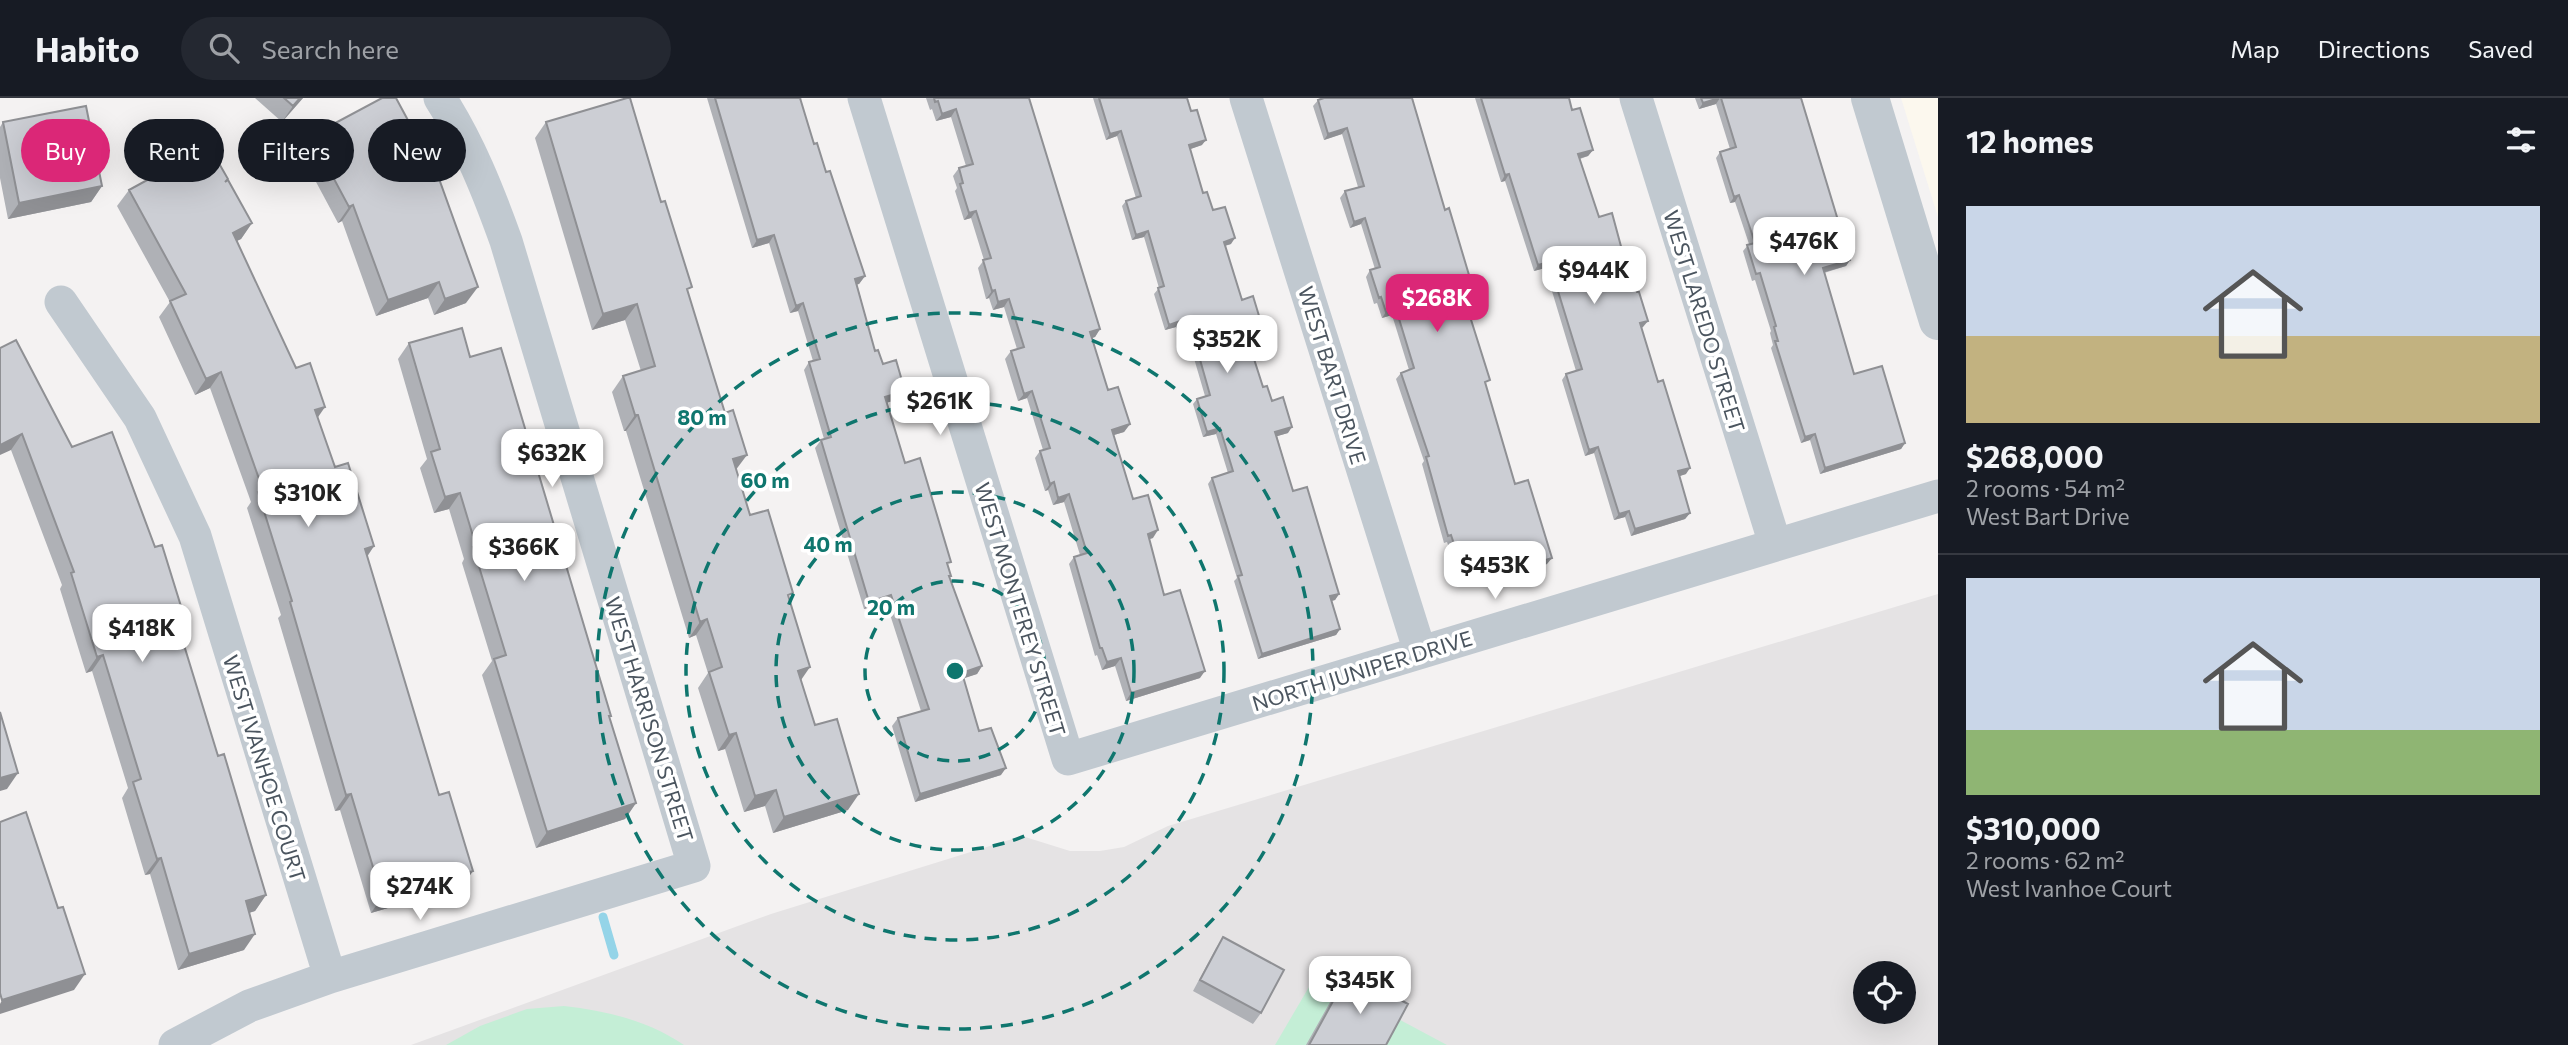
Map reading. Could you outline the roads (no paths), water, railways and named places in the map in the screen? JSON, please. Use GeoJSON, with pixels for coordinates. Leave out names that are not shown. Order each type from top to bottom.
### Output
{"type":"FeatureCollection","features":[{"type":"Feature","properties":{"kind":"street","name":"WEST HARRISON STREET"},"geometry":{"type":"LineString","coordinates":[[330,978],[694,866],[506,241],[484,179],[461,131],[440,98]]}},
{"type":"Feature","properties":{"kind":"street","name":"WEST MONTEREY STREET"},"geometry":{"type":"LineString","coordinates":[[864,98],[1068,759]]}},
{"type":"Feature","properties":{"kind":"street","name":"WEST BART DRIVE"},"geometry":{"type":"LineString","coordinates":[[1246,98],[1420,652]]}},
{"type":"Feature","properties":{"kind":"street","name":"WEST LAREDO STREET"},"geometry":{"type":"LineString","coordinates":[[1636,98],[1775,544]]}},
{"type":"Feature","properties":{"kind":"street"},"geometry":{"type":"LineString","coordinates":[[1870,98],[1938,321]]}},
{"type":"Feature","properties":{"kind":"street","name":"WEST IVANHOE COURT"},"geometry":{"type":"LineString","coordinates":[[61,302],[140,418],[195,536],[330,978]]}},
{"type":"Feature","properties":{"kind":"street","name":"NORTH JUNIPER DRIVE"},"geometry":{"type":"LineString","coordinates":[[1068,759],[1938,496]]}},
{"type":"Feature","properties":{"kind":"street"},"geometry":{"type":"LineString","coordinates":[[175,1045],[249,1006],[330,978]]}},
{"type":"Feature","properties":{"kind":"waterway"},"geometry":{"type":"LineString","coordinates":[[603,917],[614,955]]}}]}
